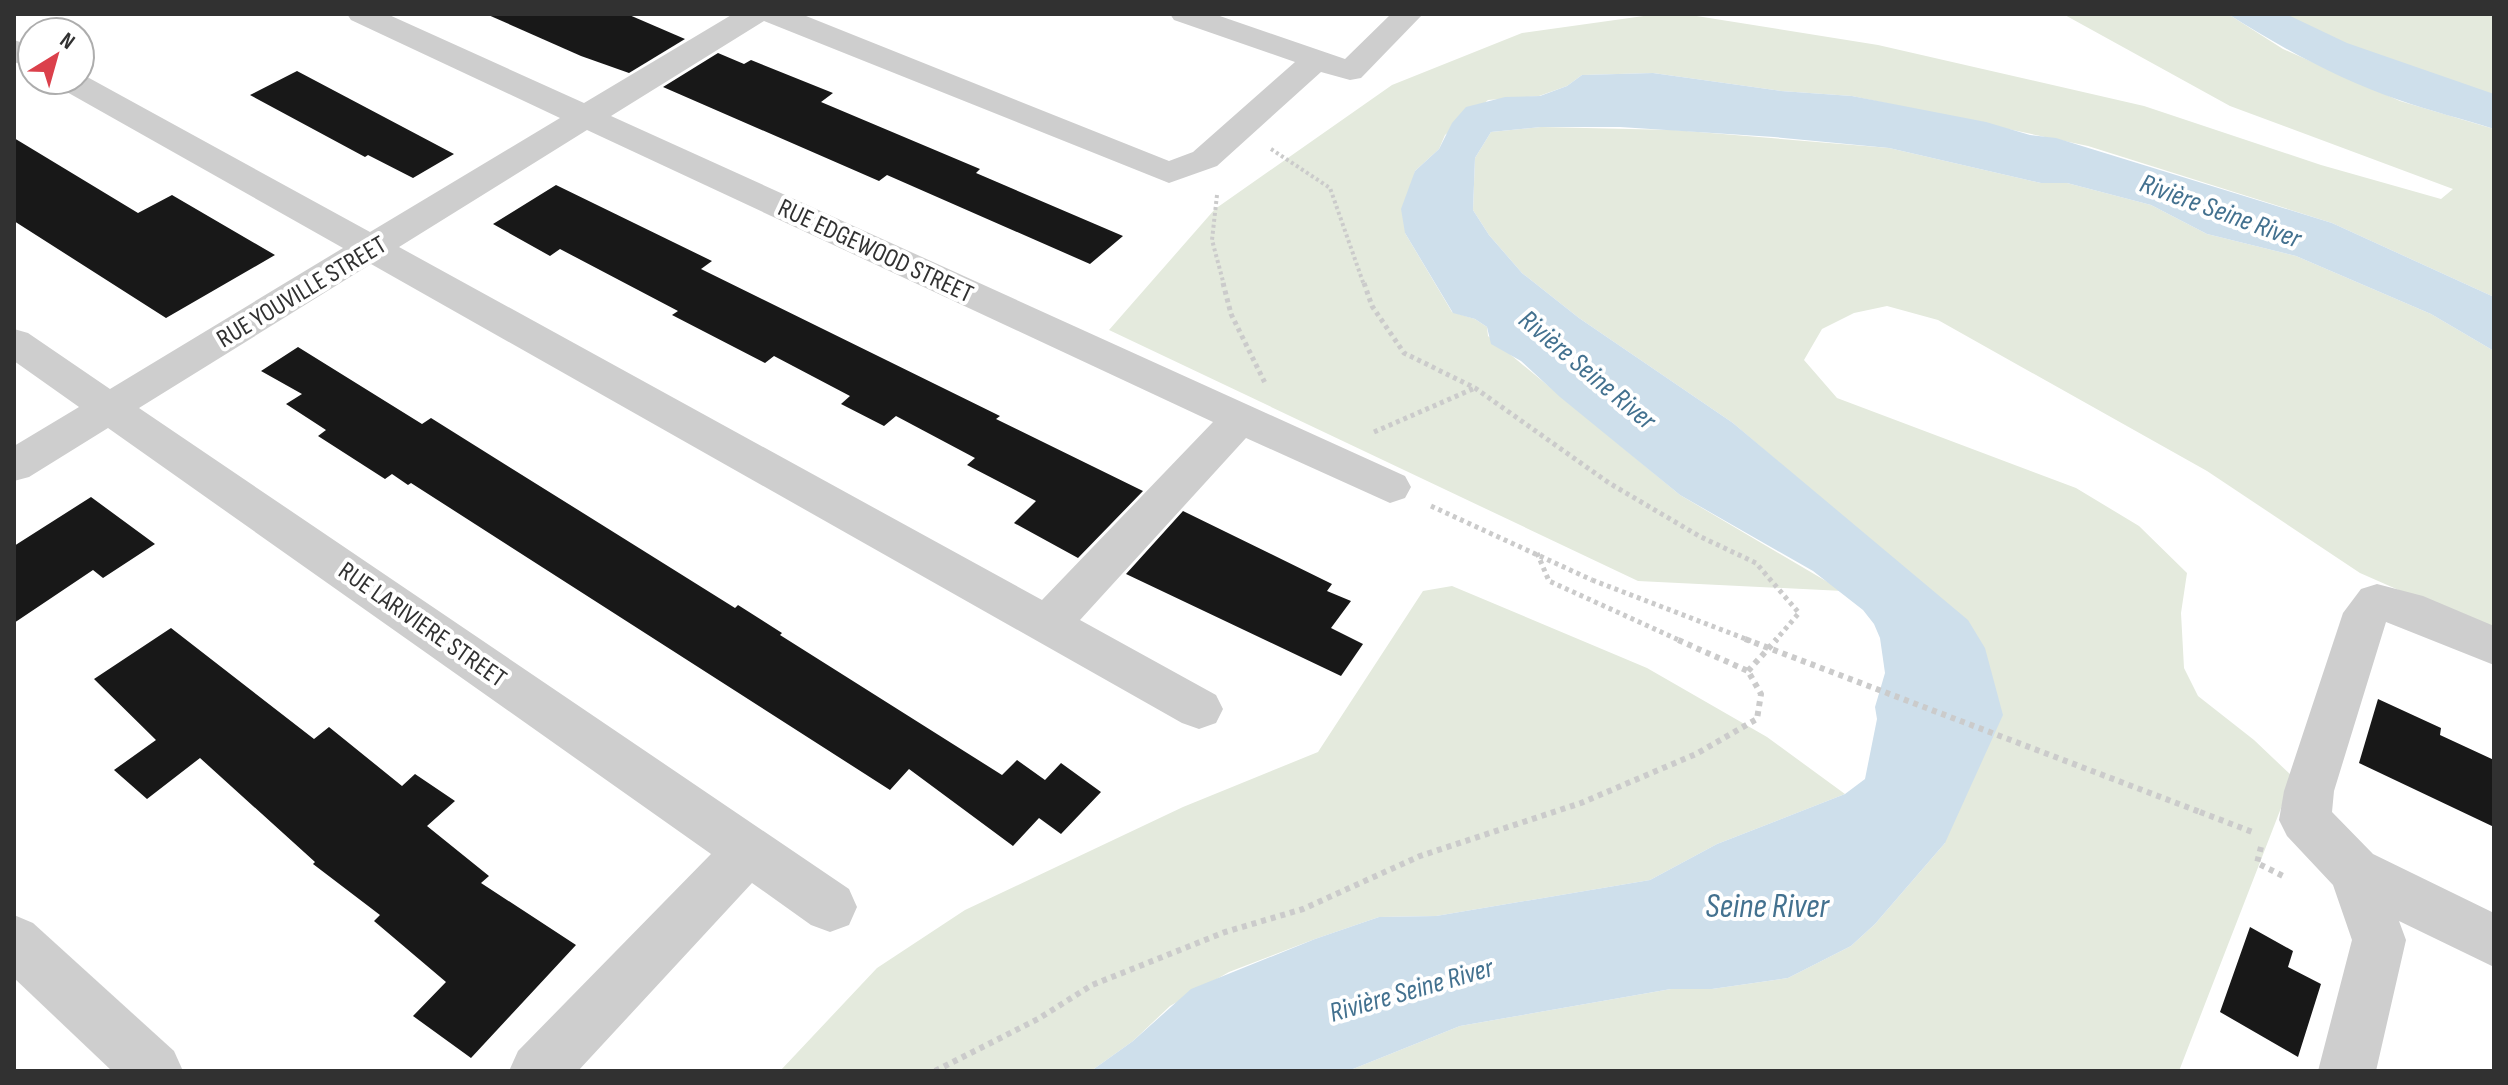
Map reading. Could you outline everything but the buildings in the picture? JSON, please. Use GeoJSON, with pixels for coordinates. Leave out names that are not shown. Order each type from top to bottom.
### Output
{"type":"FeatureCollection","features":[{"type":"Feature","properties":{"kind":"street","name":"RUE EDGEWOOD STREET"},"geometry":{"type":"LineString","coordinates":[[362,14],[1390,487]]}},
{"type":"Feature","properties":{"kind":"street","name":"RUE YOUVILLE STREET"},"geometry":{"type":"LineString","coordinates":[[14,466],[754,14]]}},
{"type":"Feature","properties":{"kind":"street"},"geometry":{"type":"LineString","coordinates":[[774,14],[1169,173],[1208,157],[1317,59]]}},
{"type":"Feature","properties":{"kind":"street"},"geometry":{"type":"LineString","coordinates":[[1185,14],[1350,71],[1408,14]]}},
{"type":"Feature","properties":{"kind":"street"},"geometry":{"type":"LineString","coordinates":[[96,95],[1199,709]]}},
{"type":"Feature","properties":{"kind":"street","name":"RUE LARIVIERE STREET"},"geometry":{"type":"LineString","coordinates":[[14,342],[830,907]]}},
{"type":"Feature","properties":{"kind":"street"},"geometry":{"type":"LineString","coordinates":[[1047,625],[1242,417]]}},
{"type":"Feature","properties":{"kind":"street"},"geometry":{"type":"LineString","coordinates":[[2494,646],[2407,609],[2377,602],[2366,613],[2309,791],[2305,820],[2354,871],[2494,941]]}},
{"type":"Feature","properties":{"kind":"street"},"geometry":{"type":"LineString","coordinates":[[538,1071],[749,850]]}},
{"type":"Feature","properties":{"kind":"street"},"geometry":{"type":"LineString","coordinates":[[2347,1071],[2379,940],[2354,871]]}},
{"type":"Feature","properties":{"kind":"street"},"geometry":{"type":"LineString","coordinates":[[14,941],[154,1071]]}},
{"type":"Feature","properties":{"kind":"path"},"geometry":{"type":"LineString","coordinates":[[1239,130],[1330,188],[1372,306],[1404,353],[1475,388],[1609,483],[1699,536],[1756,563],[1799,613],[1748,671]]}},
{"type":"Feature","properties":{"kind":"path"},"geometry":{"type":"LineString","coordinates":[[1208,157],[1218,187],[1212,240],[1231,314],[1268,389],[1284,437]]}},
{"type":"Feature","properties":{"kind":"path"},"geometry":{"type":"LineString","coordinates":[[1322,455],[1475,388]]}},
{"type":"Feature","properties":{"kind":"path"},"geometry":{"type":"LineString","coordinates":[[1390,487],[1592,580],[2200,812]]}},
{"type":"Feature","properties":{"kind":"path"},"geometry":{"type":"LineString","coordinates":[[935,1071],[1038,1019],[1092,985],[1225,932],[1303,909],[1420,856],[1581,803],[1696,754],[1757,719],[1761,694],[1748,671],[1549,581],[1537,553]]}},
{"type":"Feature","properties":{"kind":"shaded area"},"geometry":{"type":"Polygon","coordinates":[[[1658,14],[1684,14],[1878,45],[2144,106],[2321,165],[2441,199],[2453,189],[2230,106],[2063,14],[2228,14],[2283,49],[2400,101],[2494,129],[2494,297],[2332,223],[2088,146],[1852,96],[1781,91],[1653,73],[1582,75],[1567,86],[1539,96],[1488,100],[1445,135],[1439,149],[1415,171],[1405,233],[1452,312],[1475,319],[1487,327],[1488,336],[1680,495],[1843,591],[1638,581],[1109,330],[1215,209],[1392,85],[1522,33],[1658,14]]]}},
{"type":"Feature","properties":{"kind":"shaded area"},"geometry":{"type":"Polygon","coordinates":[[[2273,14],[2494,14],[2494,96],[2341,45],[2273,14]]]}},
{"type":"Feature","properties":{"kind":"shaded area"},"geometry":{"type":"Polygon","coordinates":[[[1541,127],[1674,130],[1889,148],[2041,183],[2067,183],[2151,205],[2207,234],[2296,256],[2431,314],[2494,351],[2494,632],[2360,573],[2207,471],[1938,320],[1887,306],[1854,313],[1822,329],[1804,360],[1837,398],[2076,488],[2139,526],[2187,573],[2181,613],[2184,668],[2198,696],[2254,740],[2293,777],[2179,1071],[1348,1071],[1460,1026],[1671,989],[1712,989],[1788,978],[1851,946],[1875,924],[1945,843],[1850,523],[1733,423],[1579,318],[1522,273],[1489,235],[1473,210],[1475,158],[1491,132],[1541,127]]]}},
{"type":"Feature","properties":{"kind":"shaded area"},"geometry":{"type":"Polygon","coordinates":[[[1452,586],[1647,668],[1767,737],[1845,794],[1717,844],[1650,880],[1436,916],[1379,917],[1315,939],[1229,972],[1170,1006],[1133,1041],[1091,1071],[780,1071],[877,968],[965,910],[1183,807],[1318,752],[1423,591],[1452,586]]]}},
{"type":"Feature","properties":{"kind":"water"},"geometry":{"type":"Polygon","coordinates":[[[2228,14],[2286,14],[2347,43],[2494,94],[2494,129],[2376,92],[2332,73],[2228,14]]]}},
{"type":"Feature","properties":{"kind":"water","name":"Seine River"},"geometry":{"type":"Polygon","coordinates":[[[1653,73],[1781,91],[1852,96],[1986,122],[2030,135],[2056,138],[2332,223],[2494,297],[2494,351],[2431,314],[2296,256],[2207,234],[2151,205],[2067,183],[2041,183],[1889,148],[1774,137],[1620,127],[1541,127],[1491,132],[1475,158],[1473,210],[1489,235],[1522,273],[1579,318],[1733,423],[1968,620],[1985,648],[2003,715],[1945,843],[1875,924],[1851,946],[1788,978],[1712,989],[1671,989],[1460,1026],[1348,1071],[1091,1071],[1133,1041],[1191,989],[1315,939],[1379,917],[1436,916],[1650,880],[1717,844],[1845,794],[1865,779],[1877,719],[1875,707],[1885,673],[1880,638],[1863,610],[1813,571],[1680,495],[1521,361],[1491,344],[1487,327],[1475,319],[1453,313],[1405,233],[1401,209],[1415,171],[1439,149],[1452,123],[1466,107],[1505,97],[1540,96],[1567,86],[1582,75],[1653,73]]]}},
{"type":"Feature","properties":{"kind":"water label","name":"Rivière Seine River"},"geometry":{"type":"Point","coordinates":[2221,210]}},
{"type":"Feature","properties":{"kind":"water label","name":"Rivière Seine River"},"geometry":{"type":"Point","coordinates":[1588,369]}},
{"type":"Feature","properties":{"kind":"water label","name":"Rivière Seine River"},"geometry":{"type":"Point","coordinates":[1411,989]}}]}
